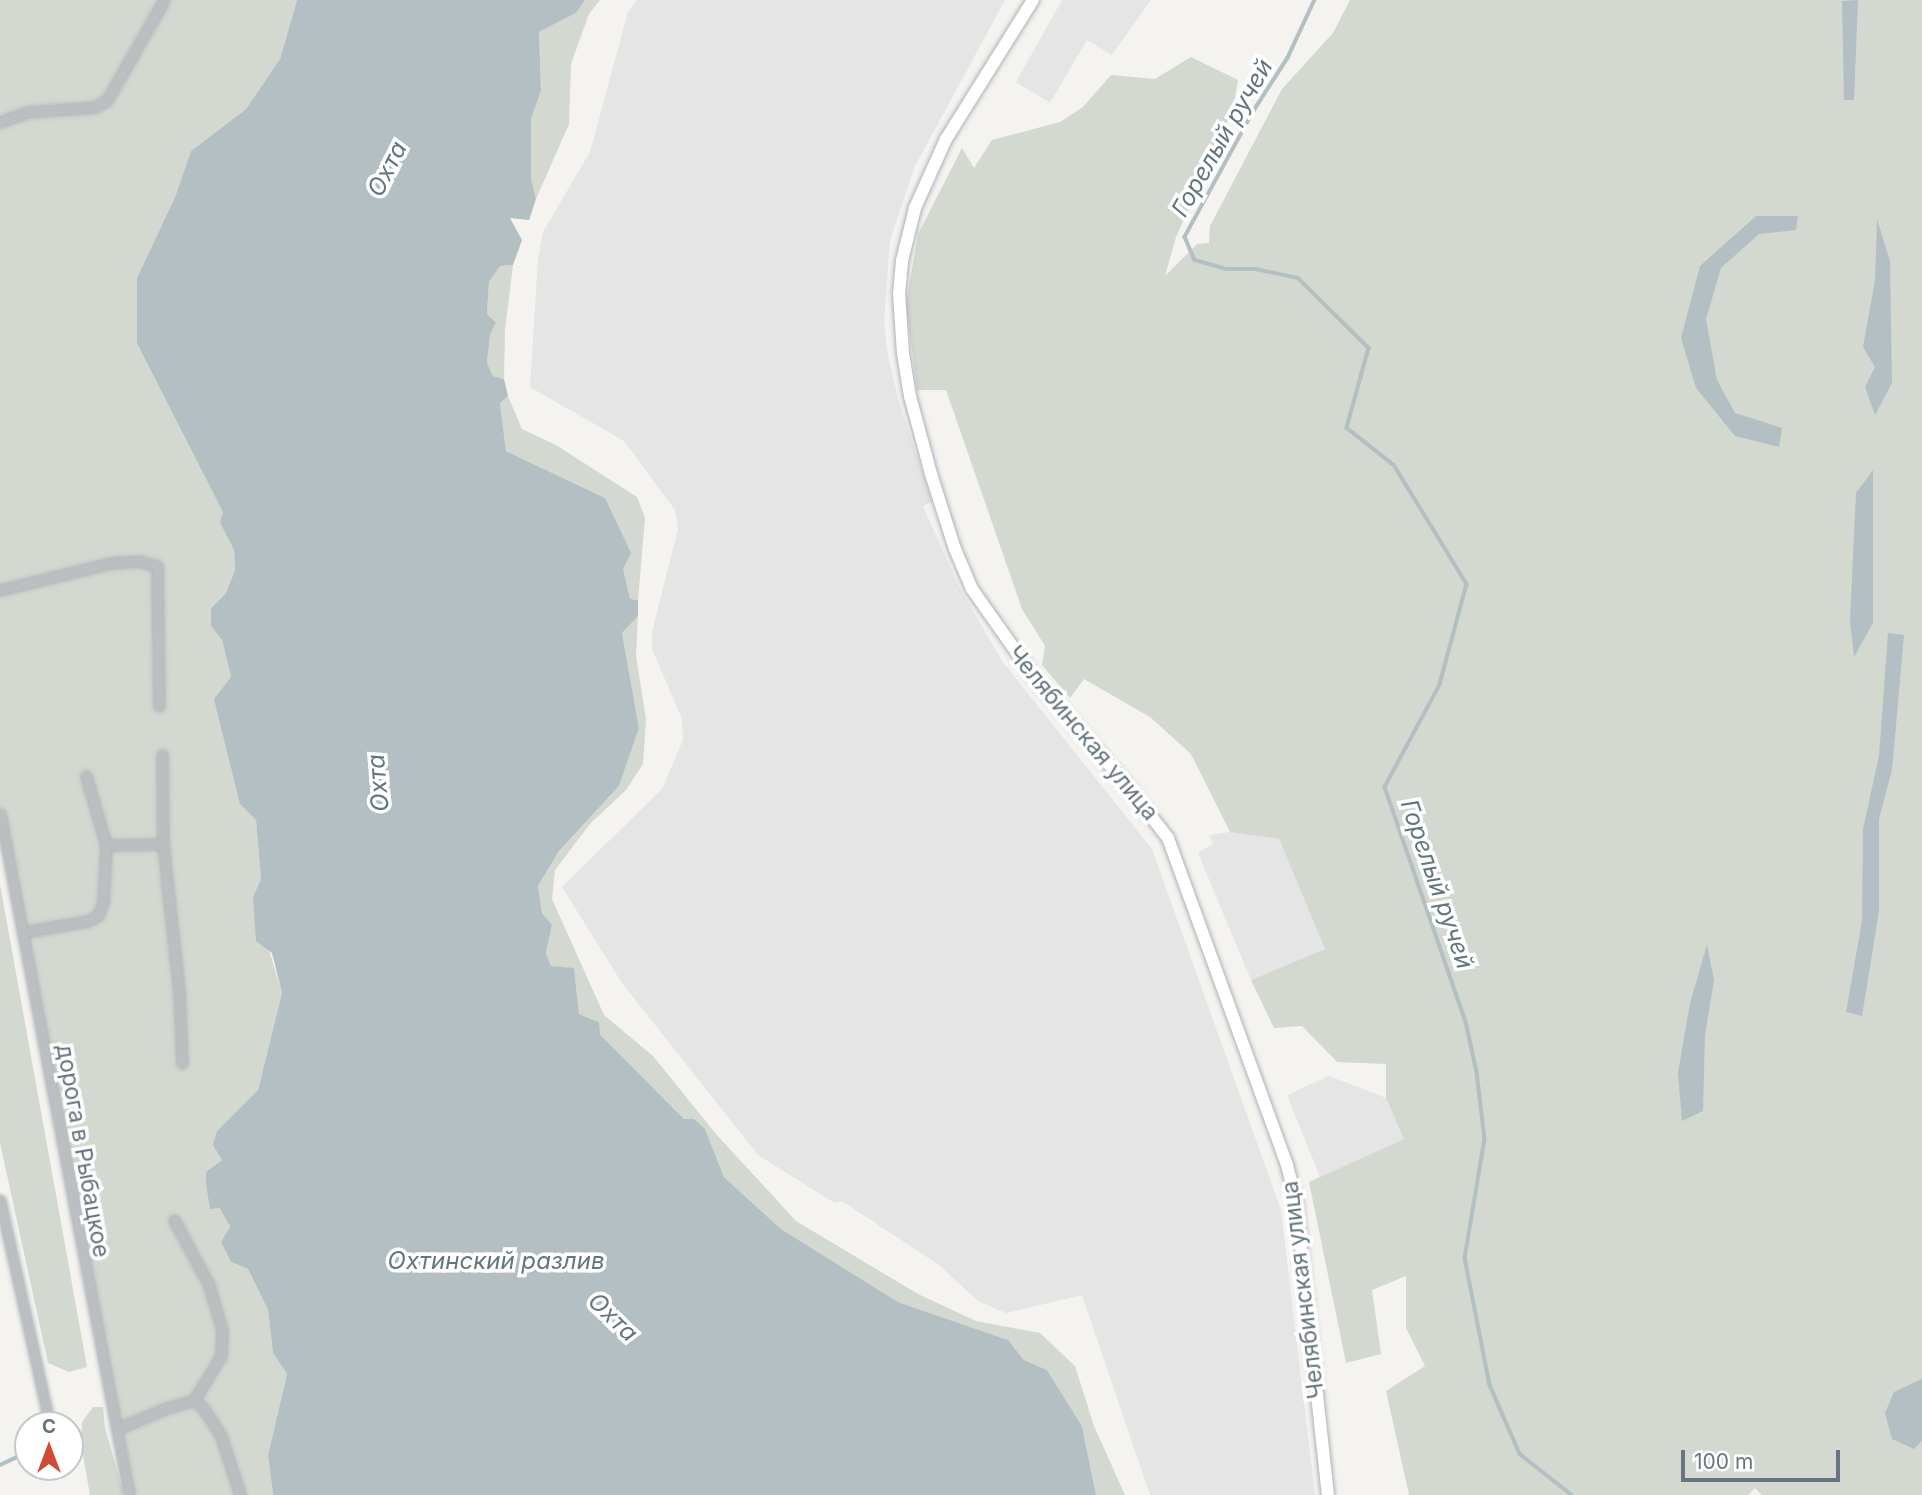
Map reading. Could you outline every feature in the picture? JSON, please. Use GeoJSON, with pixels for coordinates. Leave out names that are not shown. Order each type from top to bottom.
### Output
{"type":"FeatureCollection","features":[{"type":"Feature","properties":{"kind":"street"},"geometry":{"type":"LineString","coordinates":[[0,122],[28,112],[95,107],[107,100],[164,0]]}},
{"type":"Feature","properties":{"kind":"street","name":"Челябинская улица"},"geometry":{"type":"LineString","coordinates":[[1033,0],[946,139],[915,208],[902,261],[899,293],[902,342],[911,396],[931,474],[972,589],[1024,664],[1155,818],[1171,845],[1287,1165],[1296,1200],[1328,1495]]}},
{"type":"Feature","properties":{"kind":"street"},"geometry":{"type":"LineString","coordinates":[[0,590],[111,564],[139,561],[157,566],[159,706]]}},
{"type":"Feature","properties":{"kind":"street"},"geometry":{"type":"LineString","coordinates":[[162,755],[163,844],[179,991],[182,1063]]}},
{"type":"Feature","properties":{"kind":"street"},"geometry":{"type":"LineString","coordinates":[[24,932],[88,921],[98,915],[103,903],[106,845],[86,776]]}},
{"type":"Feature","properties":{"kind":"street","name":"дорога в Рыбацкое"},"geometry":{"type":"LineString","coordinates":[[0,814],[129,1495]]}},
{"type":"Feature","properties":{"kind":"street"},"geometry":{"type":"LineString","coordinates":[[106,845],[163,844]]}},
{"type":"Feature","properties":{"kind":"street"},"geometry":{"type":"LineString","coordinates":[[0,1200],[47,1411]]}},
{"type":"Feature","properties":{"kind":"street"},"geometry":{"type":"LineString","coordinates":[[117,1429],[164,1409],[194,1400],[221,1356],[224,1345],[222,1330],[209,1285],[174,1220]]}},
{"type":"Feature","properties":{"kind":"street"},"geometry":{"type":"LineString","coordinates":[[194,1400],[204,1408],[221,1436],[240,1495]]}},
{"type":"Feature","properties":{"kind":"shaded area"},"geometry":{"type":"Polygon","coordinates":[[[0,0],[297,0],[280,59],[246,109],[191,151],[175,197],[137,278],[224,513],[220,523],[234,550],[235,570],[226,593],[211,608],[211,626],[222,640],[231,677],[240,804],[256,820],[261,879],[253,897],[282,993],[258,1090],[217,1131],[222,1160],[206,1172],[230,1228],[221,1242],[231,1262],[248,1269],[268,1310],[273,1353],[287,1374],[268,1455],[273,1495],[132,1495],[0,820],[0,0]]]}},
{"type":"Feature","properties":{"kind":"shaded area"},"geometry":{"type":"Polygon","coordinates":[[[585,0],[600,0],[589,14],[571,64],[569,124],[536,199],[531,178],[531,119],[541,91],[539,32],[576,13],[585,0]]]}},
{"type":"Feature","properties":{"kind":"shaded area"},"geometry":{"type":"Polygon","coordinates":[[[637,0],[1005,0],[915,166],[890,240],[884,322],[888,355],[898,399],[932,502],[923,506],[959,587],[1002,661],[1152,849],[1281,1210],[1315,1495],[1150,1495],[1082,1295],[1006,1313],[978,1301],[939,1265],[842,1201],[835,1203],[758,1155],[622,983],[562,887],[662,789],[683,740],[682,719],[652,649],[652,632],[678,529],[675,510],[624,441],[530,387],[538,259],[543,232],[590,152],[628,12],[637,0]]]}},
{"type":"Feature","properties":{"kind":"shaded area"},"geometry":{"type":"Polygon","coordinates":[[[1062,0],[1151,0],[1112,55],[1087,40],[1050,103],[1016,82],[1062,0]]]}},
{"type":"Feature","properties":{"kind":"shaded area"},"geometry":{"type":"Polygon","coordinates":[[[1350,0],[1922,0],[1922,1495],[1762,1495],[1755,1488],[1748,1495],[1409,1495],[1386,1391],[1425,1366],[1406,1328],[1406,1276],[1372,1290],[1381,1354],[1346,1363],[1309,1182],[1404,1139],[1386,1098],[1386,1064],[1337,1062],[1302,1026],[1274,1028],[1251,980],[1325,949],[1279,839],[1230,832],[1191,754],[1150,717],[1084,679],[1070,698],[1042,665],[1045,646],[1022,609],[946,390],[917,390],[906,304],[918,234],[962,148],[974,168],[992,140],[1060,122],[1083,107],[1111,75],[1155,79],[1191,57],[1238,80],[1233,109],[1176,237],[1165,276],[1197,244],[1209,243],[1210,226],[1282,89],[1333,33],[1350,0]]]}},
{"type":"Feature","properties":{"kind":"shaded area"},"geometry":{"type":"Polygon","coordinates":[[[513,265],[505,330],[504,379],[493,376],[487,363],[490,335],[496,324],[487,314],[489,282],[500,266],[513,265]]]}},
{"type":"Feature","properties":{"kind":"shaded area"},"geometry":{"type":"Polygon","coordinates":[[[508,396],[522,429],[556,445],[637,497],[645,518],[638,600],[630,599],[605,498],[506,451],[500,403],[508,396]]]}},
{"type":"Feature","properties":{"kind":"shaded area"},"geometry":{"type":"Polygon","coordinates":[[[638,616],[636,656],[646,719],[643,764],[626,790],[590,824],[555,870],[552,899],[604,1015],[653,1056],[716,1134],[796,1221],[918,1294],[976,1321],[1040,1333],[1075,1366],[1094,1426],[1125,1495],[1096,1495],[1082,1426],[1047,1370],[1024,1360],[1008,1340],[898,1302],[781,1229],[724,1177],[705,1129],[684,1119],[599,1035],[599,1022],[579,1014],[574,969],[551,966],[546,953],[552,925],[542,913],[538,886],[559,851],[619,786],[639,728],[622,633],[638,616]]]}},
{"type":"Feature","properties":{"kind":"shaded area"},"geometry":{"type":"Polygon","coordinates":[[[1230,832],[1279,839],[1325,949],[1251,980],[1198,853],[1213,844],[1209,835],[1230,832]]]}},
{"type":"Feature","properties":{"kind":"shaded area"},"geometry":{"type":"Polygon","coordinates":[[[0,884],[87,1367],[69,1372],[48,1363],[0,1143],[0,884]]]}},
{"type":"Feature","properties":{"kind":"shaded area"},"geometry":{"type":"Polygon","coordinates":[[[1329,1076],[1386,1098],[1404,1139],[1320,1177],[1287,1095],[1329,1076]]]}},
{"type":"Feature","properties":{"kind":"shaded area"},"geometry":{"type":"Polygon","coordinates":[[[93,1407],[103,1407],[105,1428],[124,1495],[90,1495],[84,1461],[84,1419],[93,1407]]]}},
{"type":"Feature","properties":{"kind":"water","name":"Охтинский разлив"},"geometry":{"type":"Polygon","coordinates":[[[297,0],[585,0],[576,13],[539,32],[541,91],[531,119],[531,178],[536,199],[529,220],[510,218],[522,240],[513,265],[500,266],[489,282],[487,314],[496,323],[490,335],[487,363],[493,376],[504,379],[508,396],[500,403],[506,451],[605,498],[631,553],[623,569],[630,599],[638,600],[638,616],[622,633],[639,728],[619,786],[559,851],[538,886],[542,913],[552,925],[546,953],[551,966],[574,968],[579,1014],[599,1022],[600,1035],[684,1119],[694,1119],[705,1129],[724,1177],[781,1229],[898,1302],[1008,1340],[1024,1360],[1047,1370],[1082,1426],[1096,1495],[273,1495],[268,1455],[287,1374],[273,1353],[268,1310],[248,1269],[231,1262],[221,1242],[230,1227],[220,1208],[210,1209],[206,1184],[206,1172],[222,1160],[213,1145],[217,1131],[258,1090],[282,993],[272,953],[256,941],[253,897],[261,879],[256,820],[240,804],[214,699],[231,677],[222,640],[211,626],[211,608],[226,593],[235,570],[234,550],[220,523],[223,512],[137,343],[137,278],[175,197],[191,151],[246,109],[280,59],[297,0]]]}},
{"type":"Feature","properties":{"kind":"water"},"geometry":{"type":"Polygon","coordinates":[[[1858,0],[1854,100],[1844,100],[1842,1],[1858,0]]]}},
{"type":"Feature","properties":{"kind":"water"},"geometry":{"type":"Polygon","coordinates":[[[1756,216],[1798,216],[1796,230],[1759,234],[1721,268],[1706,319],[1717,380],[1735,413],[1782,428],[1779,447],[1735,436],[1696,388],[1681,338],[1700,266],[1756,216]]]}},
{"type":"Feature","properties":{"kind":"water"},"geometry":{"type":"Polygon","coordinates":[[[1877,219],[1890,261],[1892,383],[1875,415],[1865,387],[1875,367],[1863,347],[1875,280],[1877,219]]]}},
{"type":"Feature","properties":{"kind":"water"},"geometry":{"type":"Polygon","coordinates":[[[1873,470],[1873,623],[1854,657],[1850,621],[1856,493],[1873,470]]]}},
{"type":"Feature","properties":{"kind":"water"},"geometry":{"type":"Polygon","coordinates":[[[1888,633],[1904,635],[1892,770],[1879,819],[1879,911],[1862,1016],[1846,1012],[1862,921],[1863,829],[1879,756],[1888,633]]]}},
{"type":"Feature","properties":{"kind":"water"},"geometry":{"type":"Polygon","coordinates":[[[1707,945],[1714,980],[1705,1035],[1703,1111],[1682,1121],[1678,1073],[1690,1003],[1707,945]]]}},
{"type":"Feature","properties":{"kind":"water"},"geometry":{"type":"Polygon","coordinates":[[[1922,1379],[1922,1441],[1914,1449],[1892,1439],[1885,1413],[1894,1392],[1922,1379]]]}},
{"type":"Feature","properties":{"kind":"waterway","name":"Горелый ручей"},"geometry":{"type":"LineString","coordinates":[[1315,0],[1288,58],[1254,111],[1185,237],[1195,260],[1226,269],[1256,269],[1298,278],[1369,348],[1347,428],[1394,465],[1467,584],[1440,685],[1385,787],[1466,1022],[1477,1072],[1485,1139],[1465,1258],[1490,1385],[1520,1454],[1572,1495]]}},
{"type":"Feature","properties":{"kind":"waterway"},"geometry":{"type":"LineString","coordinates":[[0,1465],[14,1458]]}},
{"type":"Feature","properties":{"kind":"water label","name":"Охта"},"geometry":{"type":"Point","coordinates":[387,169]}},
{"type":"Feature","properties":{"kind":"water label","name":"Охта"},"geometry":{"type":"Point","coordinates":[378,783]}},
{"type":"Feature","properties":{"kind":"water label","name":"Охта"},"geometry":{"type":"Point","coordinates":[613,1317]}}]}
